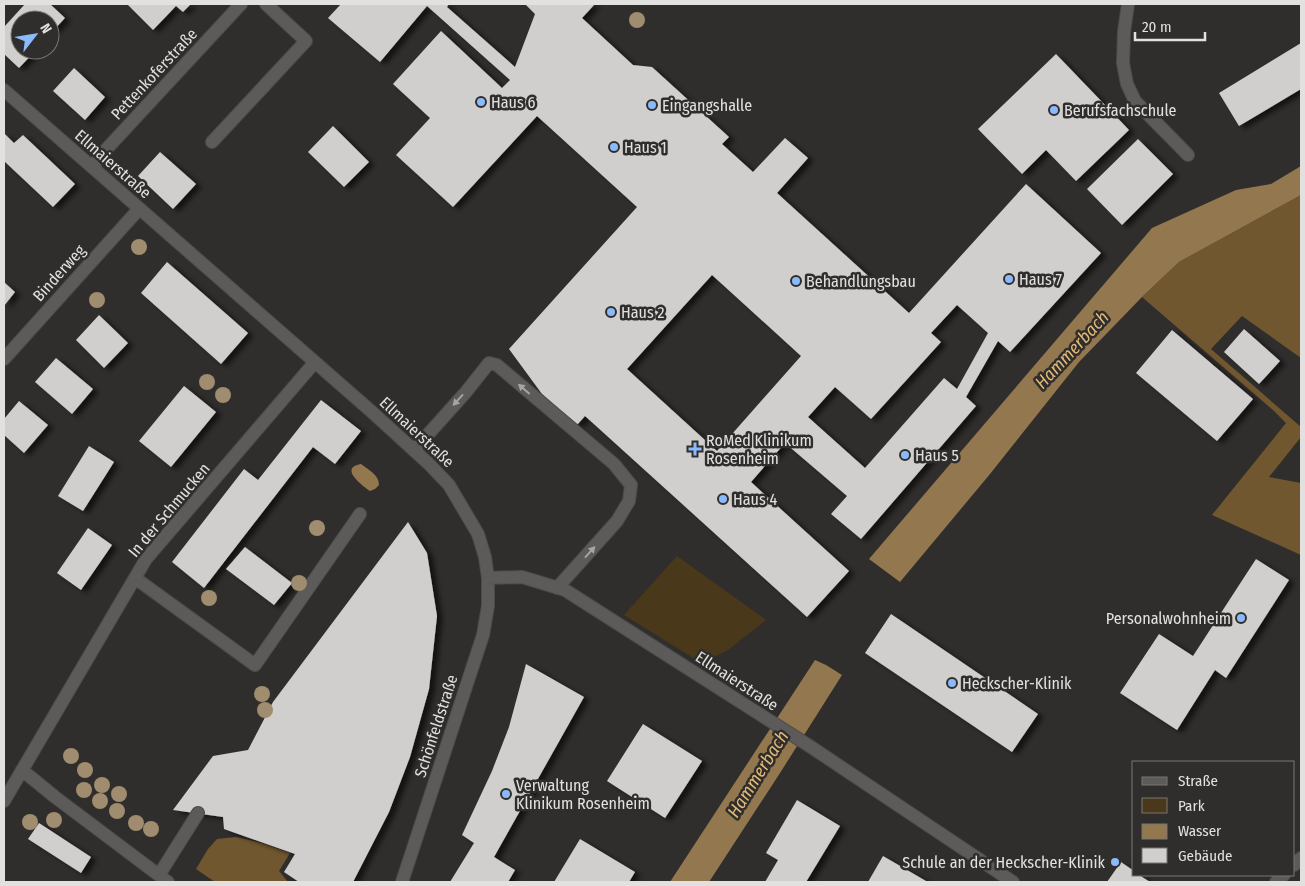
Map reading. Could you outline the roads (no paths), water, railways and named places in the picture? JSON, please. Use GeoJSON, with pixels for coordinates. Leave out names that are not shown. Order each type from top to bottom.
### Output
{"type":"FeatureCollection","features":[{"type":"Feature","properties":{"kind":"street","name":"Pettenkoferstraße"},"geometry":{"type":"LineString","coordinates":[[92,167],[241,4]]}},
{"type":"Feature","properties":{"kind":"street"},"geometry":{"type":"LineString","coordinates":[[212,142],[306,41],[266,4]]}},
{"type":"Feature","properties":{"kind":"street"},"geometry":{"type":"LineString","coordinates":[[1128,4],[1124,32],[1123,63],[1127,84],[1135,102],[1188,156]]}},
{"type":"Feature","properties":{"kind":"street","name":"Ellmaierstraße"},"geometry":{"type":"LineString","coordinates":[[4,90],[429,464],[449,485],[478,534],[485,557],[488,578],[522,577],[565,590],[810,747],[1013,882]]}},
{"type":"Feature","properties":{"kind":"street","name":"Binderweg"},"geometry":{"type":"LineString","coordinates":[[4,359],[139,209]]}},
{"type":"Feature","properties":{"kind":"street","name":"In der Schmucken"},"geometry":{"type":"LineString","coordinates":[[4,801],[146,559],[315,362]]}},
{"type":"Feature","properties":{"kind":"street"},"geometry":{"type":"LineString","coordinates":[[414,450],[466,392],[489,363],[497,365],[614,464],[631,485],[629,501],[617,521],[557,588]]}},
{"type":"Feature","properties":{"kind":"street"},"geometry":{"type":"LineString","coordinates":[[135,578],[256,665],[360,514]]}},
{"type":"Feature","properties":{"kind":"street","name":"Schönfeldstraße"},"geometry":{"type":"LineString","coordinates":[[402,882],[483,636],[488,606],[488,578]]}},
{"type":"Feature","properties":{"kind":"street"},"geometry":{"type":"LineString","coordinates":[[22,770],[164,879],[198,813]]}},
{"type":"Feature","properties":{"kind":"water","name":"Hammerbach"},"geometry":{"type":"Polygon","coordinates":[[[1301,166],[1301,195],[1179,262],[1079,362],[990,474],[900,582],[869,559],[1152,228],[1236,190],[1271,184],[1301,166]]]}},
{"type":"Feature","properties":{"kind":"water"},"geometry":{"type":"Polygon","coordinates":[[[361,464],[373,473],[379,481],[379,485],[375,489],[370,491],[354,477],[352,469],[354,466],[361,464]]]}},
{"type":"Feature","properties":{"kind":"water","name":"Hammerbach"},"geometry":{"type":"Polygon","coordinates":[[[815,660],[842,675],[709,882],[670,882],[815,660]]]}},
{"type":"Feature","properties":{"kind":"place","name":"Haus 6"},"geometry":{"type":"Point","coordinates":[481,102]}},
{"type":"Feature","properties":{"kind":"place","name":"Eingangshalle"},"geometry":{"type":"Point","coordinates":[652,105]}},
{"type":"Feature","properties":{"kind":"place","name":"Berufsfachschule"},"geometry":{"type":"Point","coordinates":[1054,110]}},
{"type":"Feature","properties":{"kind":"place","name":"Haus 1"},"geometry":{"type":"Point","coordinates":[614,147]}},
{"type":"Feature","properties":{"kind":"place","name":"Haus 7"},"geometry":{"type":"Point","coordinates":[1009,279]}},
{"type":"Feature","properties":{"kind":"place","name":"Behandlungsbau"},"geometry":{"type":"Point","coordinates":[796,281]}},
{"type":"Feature","properties":{"kind":"place","name":"Haus 2"},"geometry":{"type":"Point","coordinates":[611,312]}},
{"type":"Feature","properties":{"kind":"place","name":"RoMed Klinikum Rosenheim"},"geometry":{"type":"Point","coordinates":[695,449]}},
{"type":"Feature","properties":{"kind":"place","name":"Haus 5"},"geometry":{"type":"Point","coordinates":[905,455]}},
{"type":"Feature","properties":{"kind":"place","name":"Haus 4"},"geometry":{"type":"Point","coordinates":[723,499]}},
{"type":"Feature","properties":{"kind":"place","name":"Personalwohnheim"},"geometry":{"type":"Point","coordinates":[1241,618]}},
{"type":"Feature","properties":{"kind":"place","name":"Heckscher-Klinik"},"geometry":{"type":"Point","coordinates":[952,683]}},
{"type":"Feature","properties":{"kind":"place","name":"Verwaltung Klinikum Rosenheim"},"geometry":{"type":"Point","coordinates":[506,794]}},
{"type":"Feature","properties":{"kind":"place","name":"Schule an der Heckscher-Klinik"},"geometry":{"type":"Point","coordinates":[1115,862]}}]}
